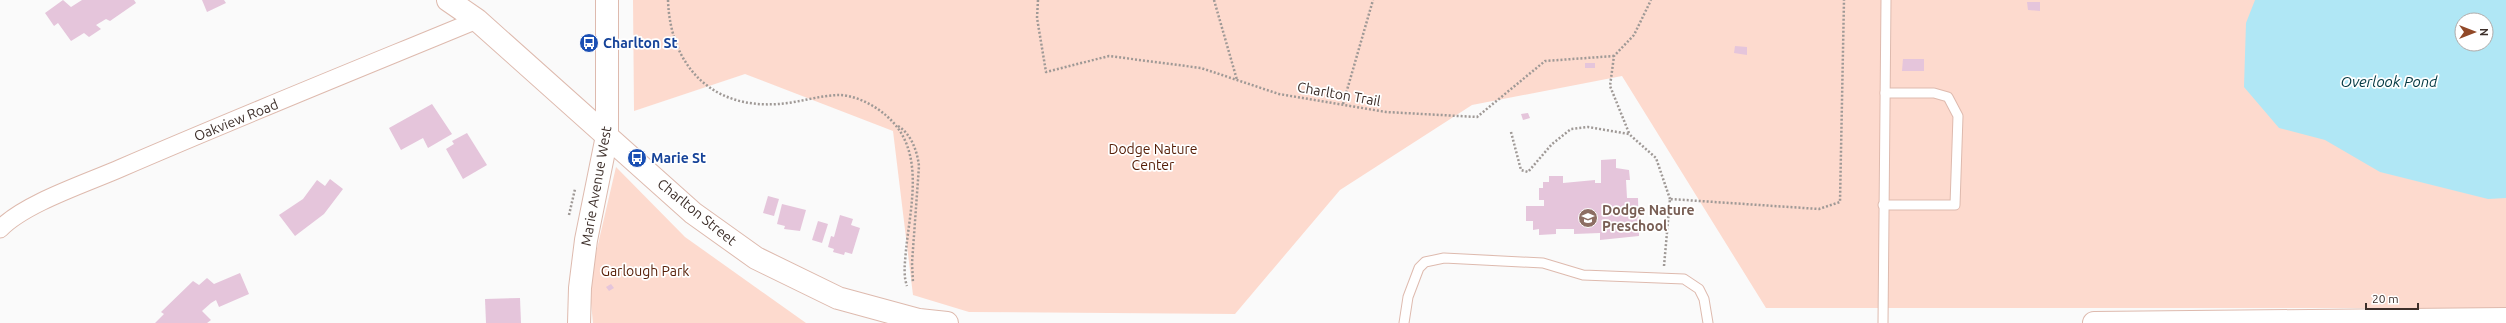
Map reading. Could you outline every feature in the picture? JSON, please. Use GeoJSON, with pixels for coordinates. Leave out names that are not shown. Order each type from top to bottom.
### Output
{"type":"FeatureCollection","features":[{"type":"Feature","properties":{"kind":"street","name":"Charlton Street"},"geometry":{"type":"LineString","coordinates":[[448,0],[476,20],[693,213],[756,258],[838,298],[919,320],[947,323]]}},
{"type":"Feature","properties":{"kind":"street","name":"Marie Avenue West"},"geometry":{"type":"LineString","coordinates":[[579,323],[580,288],[586,240],[607,136],[607,0]]}},
{"type":"Feature","properties":{"kind":"street","name":"Oakview Road"},"geometry":{"type":"LineString","coordinates":[[0,229],[6,222],[41,203],[201,134],[476,20]]}},
{"type":"Feature","properties":{"kind":"street"},"geometry":{"type":"LineString","coordinates":[[2094,323],[2424,322],[2506,319]]}},
{"type":"Feature","properties":{"kind":"lane"},"geometry":{"type":"LineString","coordinates":[[1883,323],[1886,0]]}},
{"type":"Feature","properties":{"kind":"lane"},"geometry":{"type":"LineString","coordinates":[[1883,205],[1955,205],[1958,116],[1948,97],[1934,93],[1884,93]]}},
{"type":"Feature","properties":{"kind":"lane"},"geometry":{"type":"LineString","coordinates":[[1404,323],[1408,297],[1415,276],[1426,262],[1433,259],[1543,264],[1583,275],[1663,276],[1684,278],[1699,289],[1704,299],[1708,323]]}},
{"type":"Feature","properties":{"kind":"path"},"geometry":{"type":"LineString","coordinates":[[668,0],[672,32],[682,58],[699,78],[729,100],[777,105],[840,95],[861,100],[884,114],[895,124],[902,134],[913,160],[905,262],[907,286]]}},
{"type":"Feature","properties":{"kind":"path","name":"Charlton Trail"},"geometry":{"type":"LineString","coordinates":[[1038,0],[1037,18],[1046,72],[1109,56],[1201,68],[1279,94],[1386,112],[1477,117],[1545,61],[1614,56]]}},
{"type":"Feature","properties":{"kind":"path"},"geometry":{"type":"LineString","coordinates":[[1214,0],[1237,80]]}},
{"type":"Feature","properties":{"kind":"path"},"geometry":{"type":"LineString","coordinates":[[1343,104],[1373,0]]}},
{"type":"Feature","properties":{"kind":"path"},"geometry":{"type":"LineString","coordinates":[[1651,0],[1634,35],[1614,56],[1610,86],[1629,134],[1656,158],[1670,199],[1663,276]]}},
{"type":"Feature","properties":{"kind":"path"},"geometry":{"type":"LineString","coordinates":[[1670,199],[1820,209],[1840,202],[1844,0]]}},
{"type":"Feature","properties":{"kind":"path"},"geometry":{"type":"LineString","coordinates":[[895,124],[906,130],[918,155],[919,175],[912,263],[914,283]]}},
{"type":"Feature","properties":{"kind":"path"},"geometry":{"type":"LineString","coordinates":[[1511,132],[1521,170],[1528,172],[1552,144],[1571,129],[1588,127],[1629,134]]}},
{"type":"Feature","properties":{"kind":"green space","name":"Dodge Nature Center"},"geometry":{"type":"Polygon","coordinates":[[[633,0],[2506,0],[2506,308],[1766,308],[1622,76],[1472,105],[1340,190],[1235,314],[969,312],[913,295],[893,131],[745,74],[634,111],[633,0]]]}},
{"type":"Feature","properties":{"kind":"green space","name":"Garlough Park"},"geometry":{"type":"Polygon","coordinates":[[[616,167],[685,237],[806,323],[593,323],[589,283],[616,167]]]}},
{"type":"Feature","properties":{"kind":"water","name":"Overlook Pond"},"geometry":{"type":"Polygon","coordinates":[[[2255,0],[2506,0],[2506,198],[2488,199],[2380,172],[2325,140],[2279,128],[2244,87],[2246,23],[2255,0]]]}},
{"type":"Feature","properties":{"kind":"building"},"geometry":{"type":"Polygon","coordinates":[[[63,0],[71,7],[82,0],[134,0],[136,3],[110,21],[106,19],[96,25],[101,29],[89,37],[84,33],[71,41],[58,23],[54,26],[45,13],[63,0]]]}},
{"type":"Feature","properties":{"kind":"building"},"geometry":{"type":"Polygon","coordinates":[[[202,0],[224,0],[226,3],[207,12],[202,0]]]}},
{"type":"Feature","properties":{"kind":"building"},"geometry":{"type":"Polygon","coordinates":[[[2027,2],[2040,2],[2040,11],[2028,10],[2027,2]]]}},
{"type":"Feature","properties":{"kind":"building"},"geometry":{"type":"Polygon","coordinates":[[[1735,46],[1747,47],[1747,55],[1734,53],[1735,46]]]}},
{"type":"Feature","properties":{"kind":"building"},"geometry":{"type":"Polygon","coordinates":[[[1903,59],[1924,59],[1924,71],[1902,71],[1903,59]]]}},
{"type":"Feature","properties":{"kind":"building"},"geometry":{"type":"Polygon","coordinates":[[[1585,63],[1595,63],[1595,68],[1585,68],[1585,63]]]}},
{"type":"Feature","properties":{"kind":"building"},"geometry":{"type":"Polygon","coordinates":[[[432,104],[452,134],[428,148],[423,138],[401,150],[389,128],[432,104]]]}},
{"type":"Feature","properties":{"kind":"building"},"geometry":{"type":"Polygon","coordinates":[[[1528,113],[1530,118],[1523,120],[1521,114],[1528,113]]]}},
{"type":"Feature","properties":{"kind":"building"},"geometry":{"type":"Polygon","coordinates":[[[467,133],[487,165],[463,179],[446,149],[454,144],[452,141],[467,133]]]}},
{"type":"Feature","properties":{"kind":"building"},"geometry":{"type":"Polygon","coordinates":[[[1616,159],[1616,168],[1629,170],[1630,180],[1626,180],[1627,198],[1638,198],[1639,236],[1600,240],[1600,233],[1574,234],[1574,229],[1556,229],[1556,234],[1539,235],[1539,229],[1533,230],[1533,221],[1526,221],[1526,206],[1544,206],[1544,200],[1539,200],[1539,188],[1543,188],[1543,182],[1549,182],[1549,176],[1563,176],[1563,183],[1595,180],[1595,183],[1601,183],[1601,160],[1616,159]]]}},
{"type":"Feature","properties":{"kind":"building"},"geometry":{"type":"Polygon","coordinates":[[[330,179],[343,189],[324,214],[295,236],[279,215],[303,199],[317,180],[325,186],[330,179]]]}},
{"type":"Feature","properties":{"kind":"building"},"geometry":{"type":"Polygon","coordinates":[[[768,196],[779,199],[774,216],[763,213],[768,196]]]}},
{"type":"Feature","properties":{"kind":"building"},"geometry":{"type":"Polygon","coordinates":[[[782,204],[806,210],[800,231],[784,229],[785,226],[777,224],[782,204]]]}},
{"type":"Feature","properties":{"kind":"building"},"geometry":{"type":"Polygon","coordinates":[[[840,215],[853,219],[851,225],[860,228],[852,254],[845,252],[844,255],[833,252],[834,249],[828,247],[831,236],[834,237],[840,215]]]}},
{"type":"Feature","properties":{"kind":"building"},"geometry":{"type":"Polygon","coordinates":[[[818,221],[828,224],[822,243],[812,240],[818,221]]]}},
{"type":"Feature","properties":{"kind":"building"},"geometry":{"type":"Polygon","coordinates":[[[240,273],[249,294],[219,307],[216,300],[211,303],[202,311],[211,320],[207,323],[155,323],[164,314],[161,312],[193,281],[199,285],[207,278],[214,284],[240,273]]]}},
{"type":"Feature","properties":{"kind":"building"},"geometry":{"type":"Polygon","coordinates":[[[611,284],[614,288],[609,291],[606,287],[611,284]]]}},
{"type":"Feature","properties":{"kind":"building"},"geometry":{"type":"Polygon","coordinates":[[[520,298],[521,323],[486,323],[485,299],[520,298]]]}},
{"type":"Feature","properties":{"kind":"place","name":"Charlton St"},"geometry":{"type":"Point","coordinates":[589,43]}},
{"type":"Feature","properties":{"kind":"place","name":"Marie St"},"geometry":{"type":"Point","coordinates":[637,158]}},
{"type":"Feature","properties":{"kind":"place","name":"Dodge Nature Preschool"},"geometry":{"type":"Point","coordinates":[1588,218]}}]}
